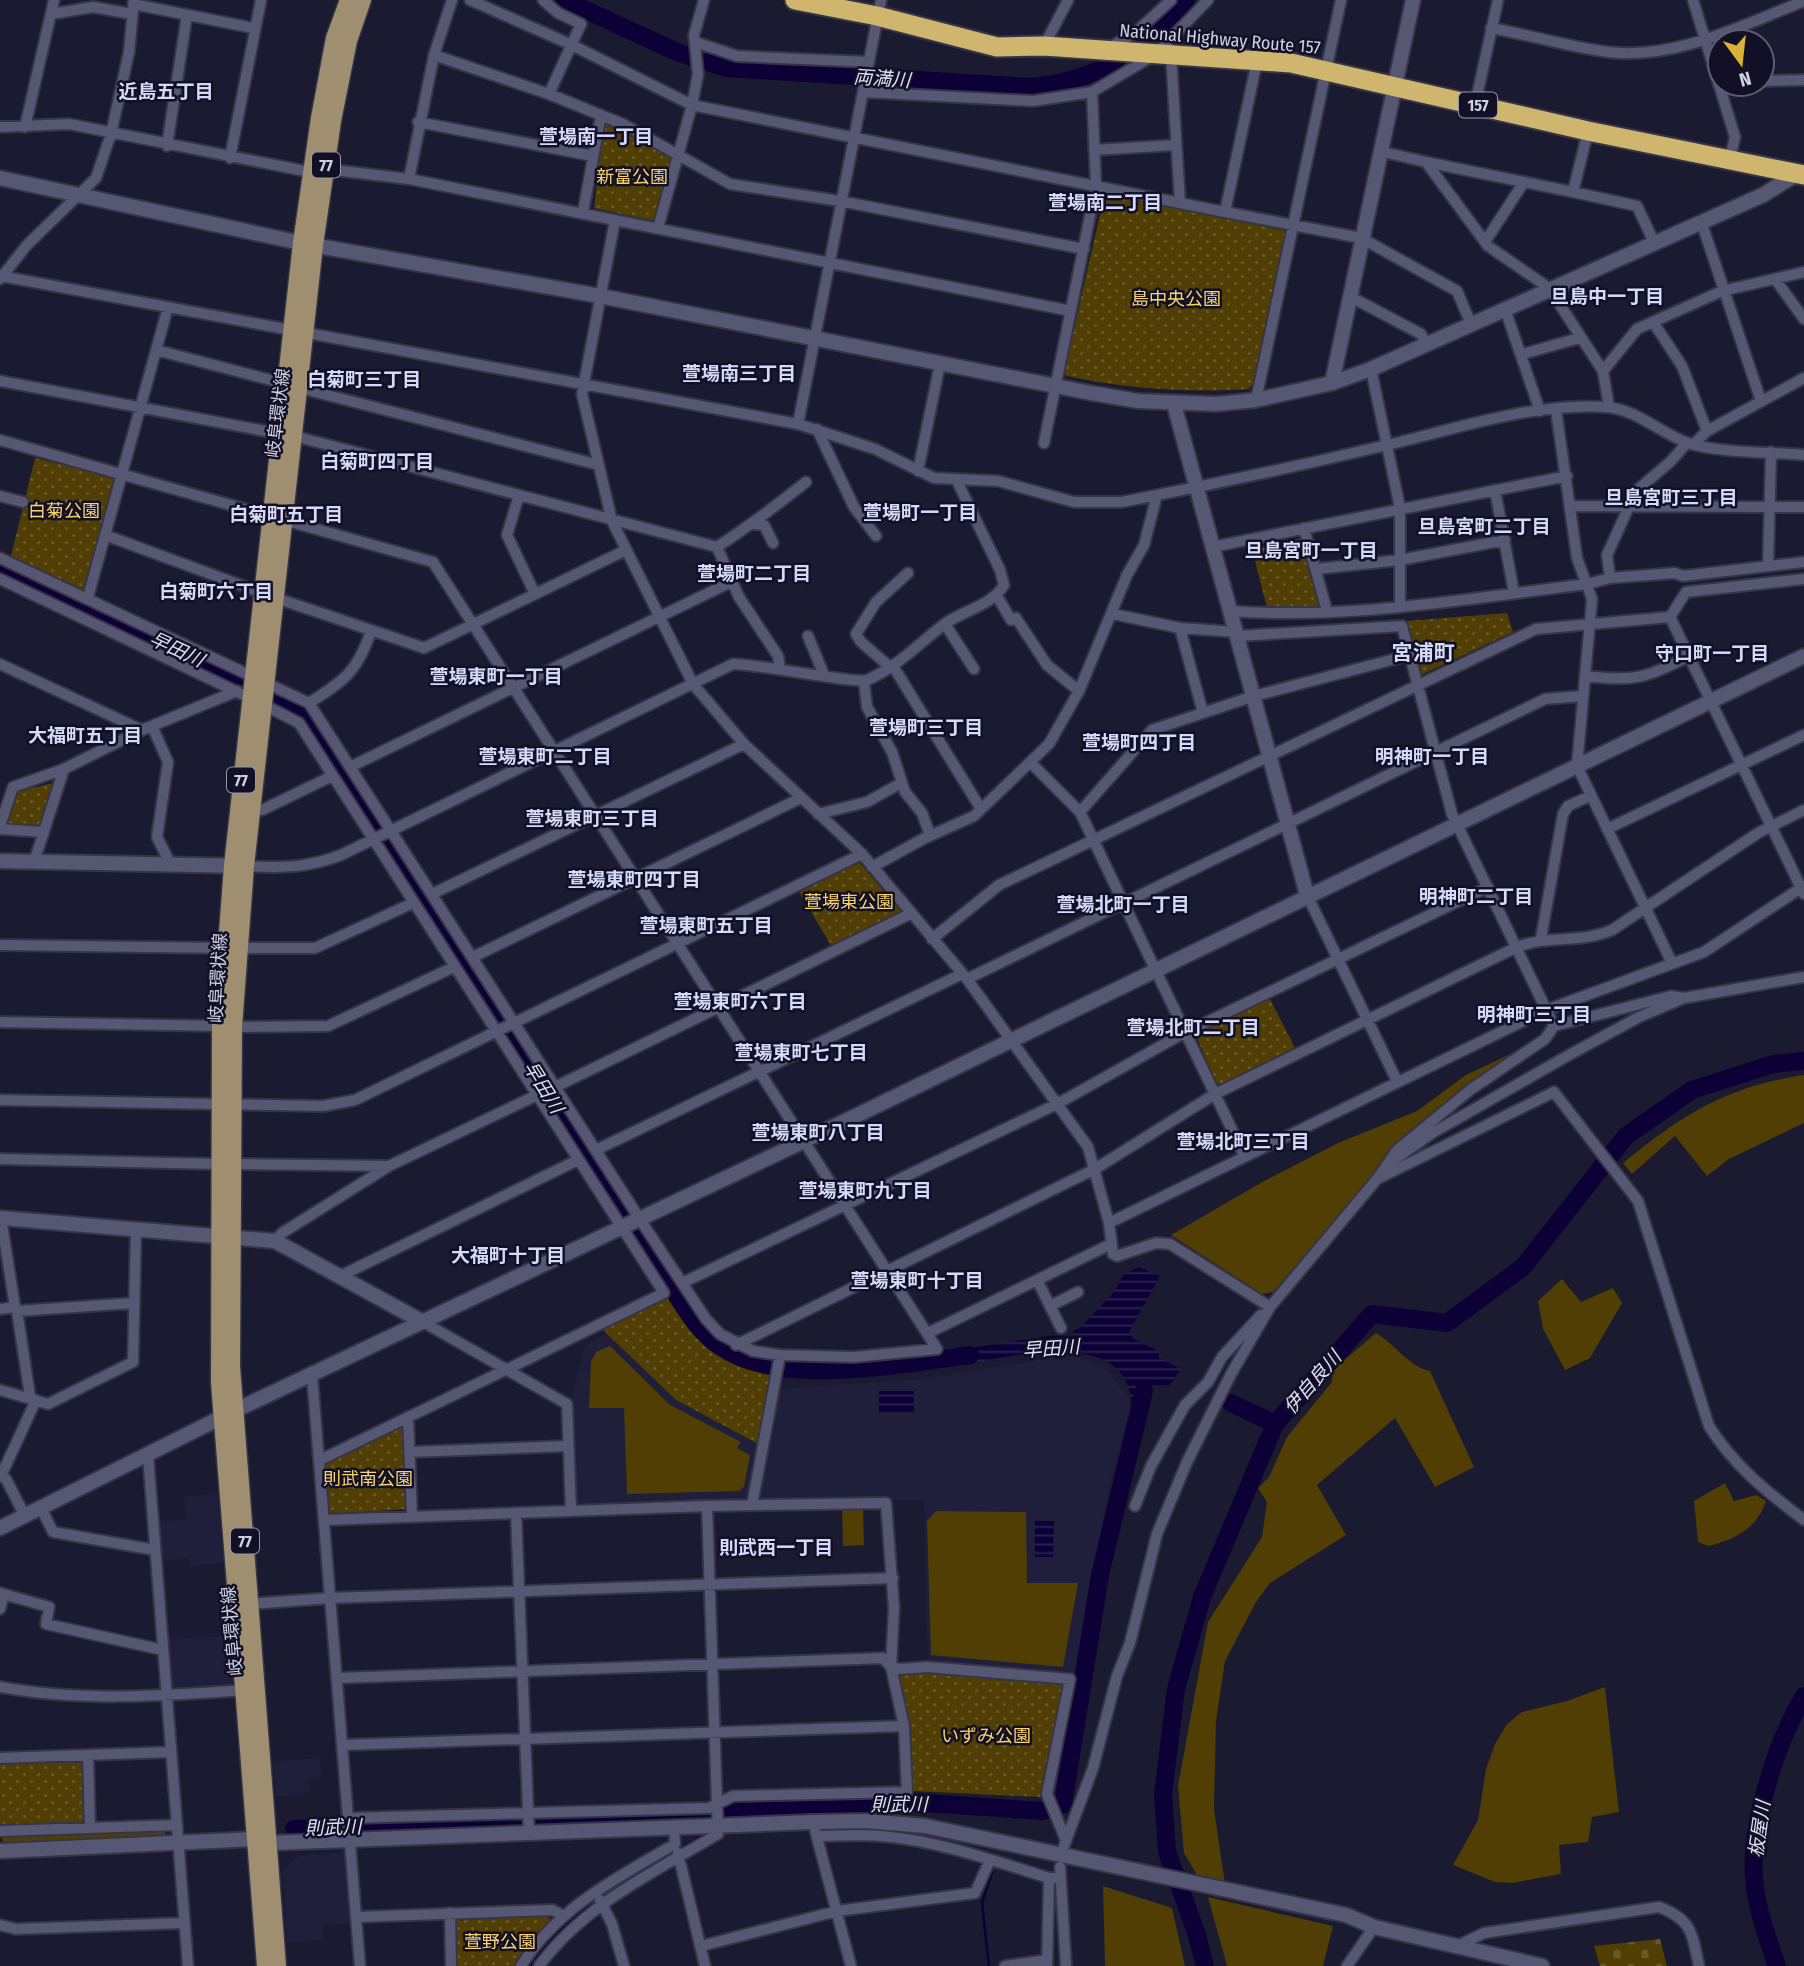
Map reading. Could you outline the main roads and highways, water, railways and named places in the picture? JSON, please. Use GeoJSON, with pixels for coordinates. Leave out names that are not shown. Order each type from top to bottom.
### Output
{"type":"FeatureCollection","features":[{"type":"Feature","properties":{"kind":"highway","name":"National Highway Route 157"},"geometry":{"type":"LineString","coordinates":[[795,0],[879,8],[997,47],[1044,46],[1111,50],[1257,61],[1326,70],[1588,131],[1800,175]]}},
{"type":"Feature","properties":{"kind":"main road","name":"岐阜環状線"},"geometry":{"type":"LineString","coordinates":[[278,1966],[244,1690],[221,1419],[227,1027],[231,948],[256,690],[279,517],[308,244],[334,38],[348,0]]}},
{"type":"Feature","properties":{"kind":"main road","name":"岐阜環状線"},"geometry":{"type":"LineString","coordinates":[[318,171],[349,41],[363,0]]}},
{"type":"Feature","properties":{"kind":"main road","name":"岐阜環状線"},"geometry":{"type":"LineString","coordinates":[[239,866],[252,810],[256,690]]}},
{"type":"Feature","properties":{"kind":"main road","name":"岐阜環状線"},"geometry":{"type":"LineString","coordinates":[[224,1237],[250,1604],[262,1841],[265,1966]]}},
{"type":"Feature","properties":{"kind":"water"},"geometry":{"type":"Polygon","coordinates":[[[1139,1267],[1160,1276],[1129,1332],[1133,1335],[1132,1338],[1160,1352],[1158,1357],[1181,1369],[1169,1386],[1162,1385],[1151,1390],[1143,1415],[1132,1413],[1127,1384],[1112,1365],[1090,1355],[1032,1353],[950,1367],[944,1352],[1055,1335],[1073,1336],[1073,1331],[1080,1328],[1115,1291],[1123,1275],[1139,1267]]]}},
{"type":"Feature","properties":{"kind":"water"},"geometry":{"type":"Polygon","coordinates":[[[879,1391],[914,1391],[914,1412],[879,1412],[879,1391]]]}},
{"type":"Feature","properties":{"kind":"water"},"geometry":{"type":"Polygon","coordinates":[[[1035,1521],[1054,1521],[1053,1557],[1035,1557],[1035,1521]]]}},
{"type":"Feature","properties":{"kind":"waterway","name":"両満川"},"geometry":{"type":"LineString","coordinates":[[564,0],[677,52],[726,68],[1031,87],[1079,78],[1118,60],[1151,34],[1186,0]]}},
{"type":"Feature","properties":{"kind":"waterway","name":"早田川"},"geometry":{"type":"LineString","coordinates":[[0,565],[305,709],[681,1302],[713,1341],[746,1359],[775,1367],[808,1370],[878,1367],[970,1355]]}},
{"type":"Feature","properties":{"kind":"waterway","name":"伊自良川"},"geometry":{"type":"LineString","coordinates":[[1205,1966],[1196,1932],[1167,1852],[1163,1794],[1176,1689],[1202,1597],[1275,1424],[1372,1314],[1447,1323],[1523,1267],[1626,1136],[1692,1090],[1773,1064],[1804,1061]]}},
{"type":"Feature","properties":{"kind":"waterway","name":"則武川"},"geometry":{"type":"LineString","coordinates":[[294,1829],[691,1814],[751,1808],[909,1802],[1043,1811],[1063,1804],[1100,1575],[1144,1391]]}},
{"type":"Feature","properties":{"kind":"waterway","name":"早田川"},"geometry":{"type":"LineString","coordinates":[[1231,1403],[1275,1424]]}},
{"type":"Feature","properties":{"kind":"waterway","name":"板屋川"},"geometry":{"type":"LineString","coordinates":[[1777,1966],[1757,1900],[1754,1877],[1756,1833],[1775,1759],[1804,1696]]}},
{"type":"Feature","properties":{"kind":"waterway"},"geometry":{"type":"LineString","coordinates":[[1015,1818],[1019,1809]]}},
{"type":"Feature","properties":{"kind":"waterway"},"geometry":{"type":"LineString","coordinates":[[680,1849],[703,1835]]}},
{"type":"Feature","properties":{"kind":"waterway"},"geometry":{"type":"LineString","coordinates":[[602,1896],[674,1853]]}},
{"type":"Feature","properties":{"kind":"waterway"},"geometry":{"type":"LineString","coordinates":[[989,1966],[982,1903],[992,1872]]}},
{"type":"Feature","properties":{"kind":"waterway"},"geometry":{"type":"LineString","coordinates":[[530,1966],[553,1936],[596,1899]]}},
{"type":"Feature","properties":{"kind":"district","name":"近島五丁目"},"geometry":{"type":"Point","coordinates":[166,91]}},
{"type":"Feature","properties":{"kind":"district","name":"萱場南一丁目"},"geometry":{"type":"Point","coordinates":[596,136]}},
{"type":"Feature","properties":{"kind":"district","name":"萱場南二丁目"},"geometry":{"type":"Point","coordinates":[1105,202]}},
{"type":"Feature","properties":{"kind":"district","name":"旦島中一丁目"},"geometry":{"type":"Point","coordinates":[1607,296]}},
{"type":"Feature","properties":{"kind":"district","name":"萱場南三丁目"},"geometry":{"type":"Point","coordinates":[739,373]}},
{"type":"Feature","properties":{"kind":"district","name":"白菊町三丁目"},"geometry":{"type":"Point","coordinates":[364,379]}},
{"type":"Feature","properties":{"kind":"district","name":"白菊町四丁目"},"geometry":{"type":"Point","coordinates":[377,461]}},
{"type":"Feature","properties":{"kind":"district","name":"旦島宮町三丁目"},"geometry":{"type":"Point","coordinates":[1671,497]}},
{"type":"Feature","properties":{"kind":"district","name":"萱場町一丁目"},"geometry":{"type":"Point","coordinates":[920,512]}},
{"type":"Feature","properties":{"kind":"district","name":"白菊町五丁目"},"geometry":{"type":"Point","coordinates":[286,514]}},
{"type":"Feature","properties":{"kind":"district","name":"旦島宮町二丁目"},"geometry":{"type":"Point","coordinates":[1484,526]}},
{"type":"Feature","properties":{"kind":"district","name":"旦島宮町一丁目"},"geometry":{"type":"Point","coordinates":[1311,550]}},
{"type":"Feature","properties":{"kind":"district","name":"萱場町二丁目"},"geometry":{"type":"Point","coordinates":[754,573]}},
{"type":"Feature","properties":{"kind":"district","name":"白菊町六丁目"},"geometry":{"type":"Point","coordinates":[216,591]}},
{"type":"Feature","properties":{"kind":"district","name":"宮浦町"},"geometry":{"type":"Point","coordinates":[1423,653]}},
{"type":"Feature","properties":{"kind":"district","name":"守口町一丁目"},"geometry":{"type":"Point","coordinates":[1712,653]}},
{"type":"Feature","properties":{"kind":"district","name":"萱場東町一丁目"},"geometry":{"type":"Point","coordinates":[496,676]}},
{"type":"Feature","properties":{"kind":"district","name":"萱場町三丁目"},"geometry":{"type":"Point","coordinates":[926,727]}},
{"type":"Feature","properties":{"kind":"district","name":"大福町五丁目"},"geometry":{"type":"Point","coordinates":[85,735]}},
{"type":"Feature","properties":{"kind":"district","name":"萱場町四丁目"},"geometry":{"type":"Point","coordinates":[1139,742]}},
{"type":"Feature","properties":{"kind":"district","name":"萱場東町二丁目"},"geometry":{"type":"Point","coordinates":[545,756]}},
{"type":"Feature","properties":{"kind":"district","name":"明神町一丁目"},"geometry":{"type":"Point","coordinates":[1432,756]}},
{"type":"Feature","properties":{"kind":"district","name":"萱場東町三丁目"},"geometry":{"type":"Point","coordinates":[592,818]}},
{"type":"Feature","properties":{"kind":"district","name":"萱場東町四丁目"},"geometry":{"type":"Point","coordinates":[634,879]}},
{"type":"Feature","properties":{"kind":"district","name":"明神町二丁目"},"geometry":{"type":"Point","coordinates":[1476,896]}},
{"type":"Feature","properties":{"kind":"district","name":"萱場北町一丁目"},"geometry":{"type":"Point","coordinates":[1123,904]}},
{"type":"Feature","properties":{"kind":"district","name":"萱場東町五丁目"},"geometry":{"type":"Point","coordinates":[706,925]}},
{"type":"Feature","properties":{"kind":"district","name":"萱場東町六丁目"},"geometry":{"type":"Point","coordinates":[740,1001]}},
{"type":"Feature","properties":{"kind":"district","name":"明神町三丁目"},"geometry":{"type":"Point","coordinates":[1534,1014]}},
{"type":"Feature","properties":{"kind":"district","name":"萱場北町二丁目"},"geometry":{"type":"Point","coordinates":[1193,1027]}},
{"type":"Feature","properties":{"kind":"district","name":"萱場東町七丁目"},"geometry":{"type":"Point","coordinates":[801,1052]}},
{"type":"Feature","properties":{"kind":"district","name":"萱場東町八丁目"},"geometry":{"type":"Point","coordinates":[818,1132]}},
{"type":"Feature","properties":{"kind":"district","name":"萱場北町三丁目"},"geometry":{"type":"Point","coordinates":[1243,1141]}},
{"type":"Feature","properties":{"kind":"district","name":"萱場東町九丁目"},"geometry":{"type":"Point","coordinates":[865,1190]}},
{"type":"Feature","properties":{"kind":"district","name":"大福町十丁目"},"geometry":{"type":"Point","coordinates":[508,1255]}},
{"type":"Feature","properties":{"kind":"district","name":"萱場東町十丁目"},"geometry":{"type":"Point","coordinates":[917,1280]}},
{"type":"Feature","properties":{"kind":"district","name":"則武西一丁目"},"geometry":{"type":"Point","coordinates":[776,1547]}},
{"type":"Feature","properties":{"kind":"park label","name":"新富公園"},"geometry":{"type":"Point","coordinates":[632,177]}},
{"type":"Feature","properties":{"kind":"park label","name":"島中央公園"},"geometry":{"type":"Point","coordinates":[1176,299]}},
{"type":"Feature","properties":{"kind":"park label","name":"白菊公園"},"geometry":{"type":"Point","coordinates":[64,511]}},
{"type":"Feature","properties":{"kind":"park label","name":"萱場東公園"},"geometry":{"type":"Point","coordinates":[849,902]}},
{"type":"Feature","properties":{"kind":"park label","name":"則武南公園"},"geometry":{"type":"Point","coordinates":[368,1479]}},
{"type":"Feature","properties":{"kind":"park label","name":"いずみ公園"},"geometry":{"type":"Point","coordinates":[986,1736]}},
{"type":"Feature","properties":{"kind":"park label","name":"萱野公園"},"geometry":{"type":"Point","coordinates":[500,1942]}}]}
